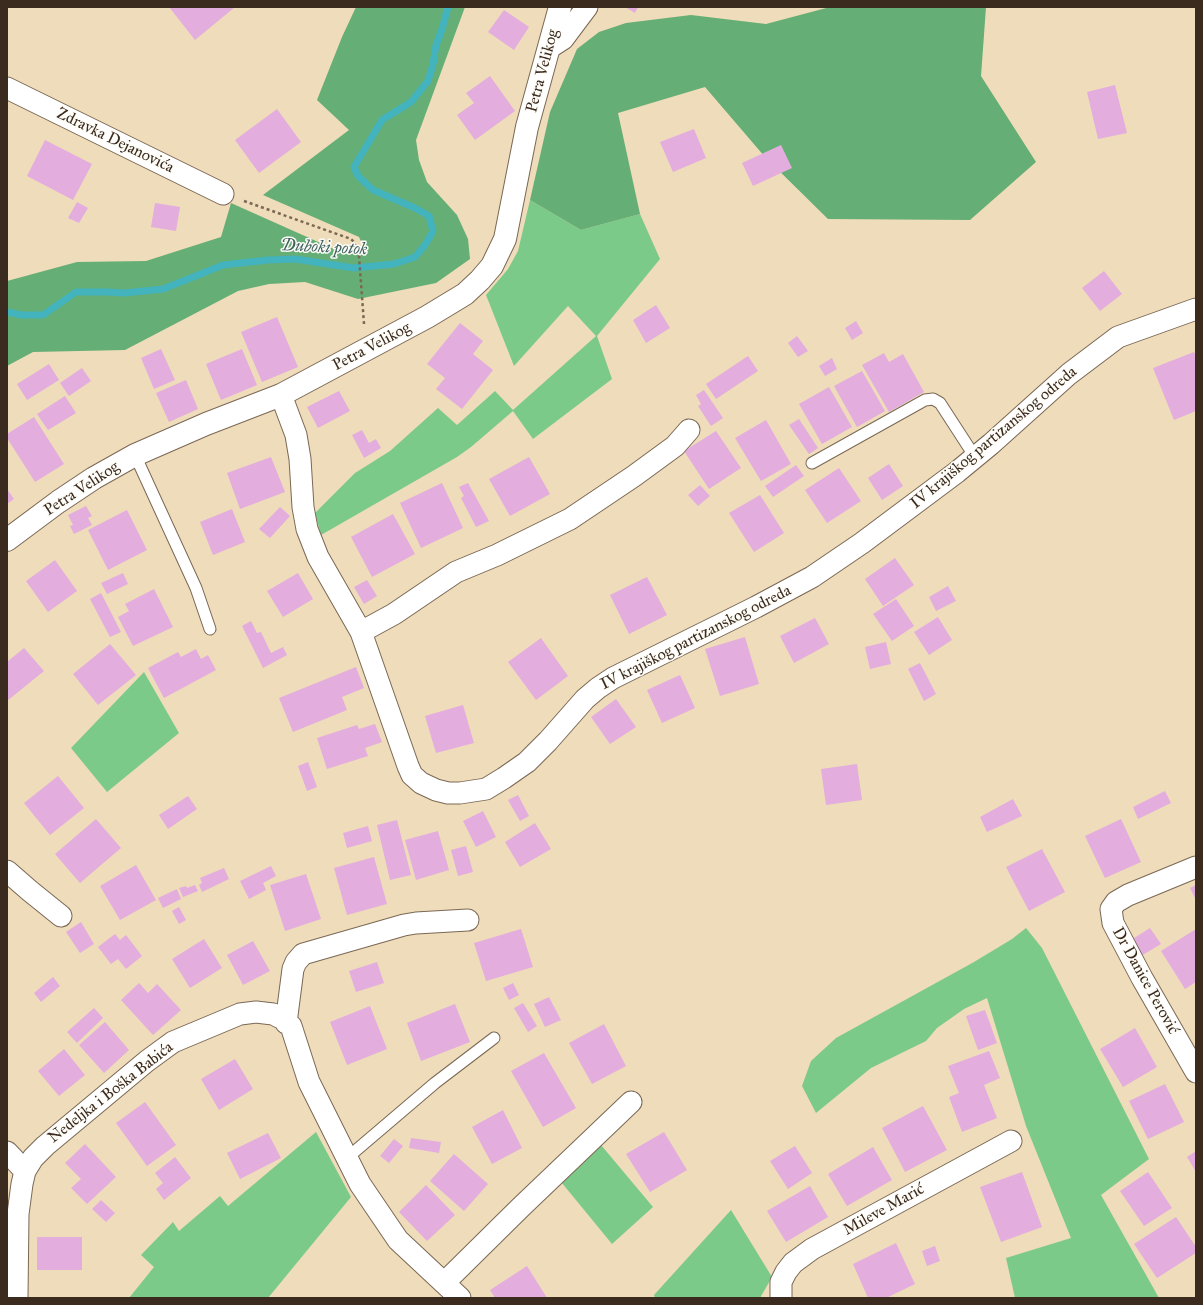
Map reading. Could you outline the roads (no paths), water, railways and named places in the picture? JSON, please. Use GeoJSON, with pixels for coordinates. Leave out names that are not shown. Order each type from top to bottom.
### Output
{"type":"FeatureCollection","features":[{"type":"Feature","properties":{"kind":"street","name":"Petra Velikog"},"geometry":{"type":"LineString","coordinates":[[7,540],[94,478],[135,455],[206,424],[281,395],[433,314],[465,294],[480,280],[492,266],[505,239],[527,127],[560,7]]}},
{"type":"Feature","properties":{"kind":"street"},"geometry":{"type":"LineString","coordinates":[[549,48],[563,39],[587,7]]}},
{"type":"Feature","properties":{"kind":"street","name":"Zdravka Dejanovića"},"geometry":{"type":"LineString","coordinates":[[9,91],[223,194]]}},
{"type":"Feature","properties":{"kind":"street","name":"IV krajiškog partizanskog odreda"},"geometry":{"type":"LineString","coordinates":[[281,395],[296,435],[300,459],[303,507],[307,529],[318,557],[361,632],[412,775],[421,783],[436,790],[448,793],[460,793],[486,789],[527,762],[548,741],[585,699],[613,678],[756,607],[812,577],[868,538],[975,457],[1069,374],[1118,337],[1196,309]]}},
{"type":"Feature","properties":{"kind":"street"},"geometry":{"type":"LineString","coordinates":[[361,632],[394,614],[456,572],[497,555],[570,519],[634,476],[675,446],[689,430]]}},
{"type":"Feature","properties":{"kind":"street","name":"Dr Danice Perović"},"geometry":{"type":"LineString","coordinates":[[1196,867],[1128,895],[1116,902],[1110,909],[1113,923],[1138,971],[1196,1072]]}},
{"type":"Feature","properties":{"kind":"street"},"geometry":{"type":"LineString","coordinates":[[7,871],[61,916]]}},
{"type":"Feature","properties":{"kind":"street"},"geometry":{"type":"LineString","coordinates":[[460,1298],[398,1240],[360,1184],[309,1082],[290,1026],[286,1023],[293,969],[296,962],[303,954],[404,925],[468,920]]}},
{"type":"Feature","properties":{"kind":"street","name":"Nedeljka i Boška Babića"},"geometry":{"type":"LineString","coordinates":[[17,1298],[18,1214],[25,1171],[33,1158],[45,1146],[147,1061],[173,1042],[240,1014],[256,1012],[273,1014],[286,1023]]}},
{"type":"Feature","properties":{"kind":"street"},"geometry":{"type":"LineString","coordinates":[[444,1283],[631,1102]]}},
{"type":"Feature","properties":{"kind":"street","name":"Mileve Marić"},"geometry":{"type":"LineString","coordinates":[[782,1298],[781,1282],[786,1272],[793,1263],[812,1249],[1011,1141]]}},
{"type":"Feature","properties":{"kind":"street"},"geometry":{"type":"LineString","coordinates":[[7,1152],[25,1171]]}},
{"type":"Feature","properties":{"kind":"lane"},"geometry":{"type":"LineString","coordinates":[[812,463],[925,400],[933,399],[940,403],[975,457]]}},
{"type":"Feature","properties":{"kind":"lane"},"geometry":{"type":"LineString","coordinates":[[135,455],[196,588],[210,629]]}},
{"type":"Feature","properties":{"kind":"lane"},"geometry":{"type":"LineString","coordinates":[[347,1158],[435,1083],[494,1038]]}},
{"type":"Feature","properties":{"kind":"waterway","name":"Duboki potok"},"geometry":{"type":"LineString","coordinates":[[7,312],[21,315],[43,315],[76,292],[124,293],[163,289],[223,265],[268,260],[295,259],[354,268],[394,264],[415,257],[425,245],[433,231],[429,216],[415,208],[373,190],[358,176],[354,167],[382,120],[411,102],[428,81],[436,45],[448,7]]}}]}
